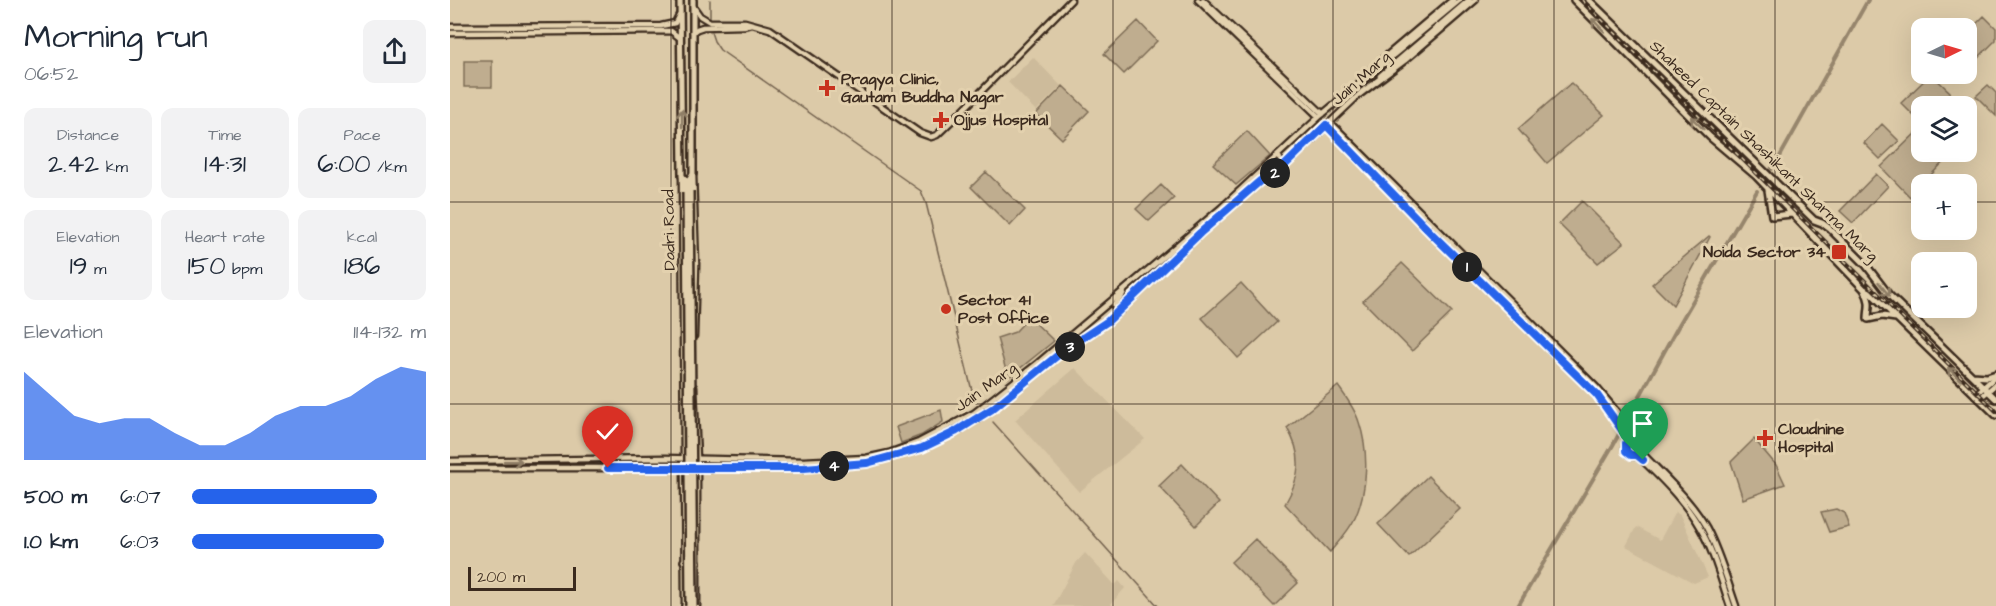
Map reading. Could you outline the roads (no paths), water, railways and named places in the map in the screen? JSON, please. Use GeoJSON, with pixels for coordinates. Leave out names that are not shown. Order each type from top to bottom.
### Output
{"type":"FeatureCollection","features":[{"type":"Feature","properties":{"kind":"main road"},"geometry":{"type":"LineString","coordinates":[[1360,83],[1375,66],[1453,0]]}},
{"type":"Feature","properties":{"kind":"main road"},"geometry":{"type":"LineString","coordinates":[[1361,93],[1405,60],[1475,0]]}},
{"type":"Feature","properties":{"kind":"main road","name":"Shaheed Captain Shashikant Sharma Marg"},"geometry":{"type":"LineString","coordinates":[[1574,0],[1710,137],[1756,176],[1864,289],[1870,292],[1996,415]]}},
{"type":"Feature","properties":{"kind":"main road","name":"Shaheed Captain Shashikant Sharma Marg"},"geometry":{"type":"LineString","coordinates":[[1589,0],[1814,220],[1829,228],[1866,265],[1889,296],[1996,399]]}},
{"type":"Feature","properties":{"kind":"main road","name":"Dadri Road"},"geometry":{"type":"LineString","coordinates":[[680,3],[682,176]]}},
{"type":"Feature","properties":{"kind":"main road","name":"Dadri Road"},"geometry":{"type":"LineString","coordinates":[[693,3],[693,174]]}},
{"type":"Feature","properties":{"kind":"main road"},"geometry":{"type":"LineString","coordinates":[[1613,40],[1619,42],[1632,54],[1635,53],[1635,49],[1622,33]]}},
{"type":"Feature","properties":{"kind":"main road"},"geometry":{"type":"LineString","coordinates":[[1646,74],[1639,62],[1640,58],[1643,57],[1653,64]]}},
{"type":"Feature","properties":{"kind":"main road"},"geometry":{"type":"LineString","coordinates":[[682,82],[693,81]]}},
{"type":"Feature","properties":{"kind":"main road"},"geometry":{"type":"LineString","coordinates":[[1710,137],[1720,135],[1717,127]]}},
{"type":"Feature","properties":{"kind":"main road"},"geometry":{"type":"LineString","coordinates":[[1728,154],[1728,146],[1736,144]]}},
{"type":"Feature","properties":{"kind":"main road"},"geometry":{"type":"LineString","coordinates":[[686,606],[688,192],[690,178],[693,174]]}},
{"type":"Feature","properties":{"kind":"main road"},"geometry":{"type":"LineString","coordinates":[[682,176],[686,179],[688,192],[695,606]]}},
{"type":"Feature","properties":{"kind":"main road"},"geometry":{"type":"LineString","coordinates":[[1766,188],[1772,216],[1792,214]]}},
{"type":"Feature","properties":{"kind":"main road"},"geometry":{"type":"LineString","coordinates":[[1864,289],[1869,298],[1868,319],[1882,316],[1896,318]]}},
{"type":"Feature","properties":{"kind":"main road"},"geometry":{"type":"LineString","coordinates":[[1936,356],[1944,358],[1947,356],[1945,350]]}},
{"type":"Feature","properties":{"kind":"main road"},"geometry":{"type":"LineString","coordinates":[[1972,376],[1996,375]]}},
{"type":"Feature","properties":{"kind":"main road"},"geometry":{"type":"LineString","coordinates":[[684,561],[691,558],[697,562]]}},
{"type":"Feature","properties":{"kind":"street"},"geometry":{"type":"LineString","coordinates":[[693,3],[700,16],[710,22],[745,22],[774,32],[920,133],[930,137],[937,135],[962,111],[1071,0]]}},
{"type":"Feature","properties":{"kind":"street"},"geometry":{"type":"LineString","coordinates":[[1198,0],[1321,116]]}},
{"type":"Feature","properties":{"kind":"street"},"geometry":{"type":"LineString","coordinates":[[1203,0],[1321,116]]}},
{"type":"Feature","properties":{"kind":"street","name":"Jain Marg"},"geometry":{"type":"LineString","coordinates":[[450,461],[697,459],[804,461],[866,458],[889,453],[919,442],[970,416],[1033,367],[1221,208],[1321,116],[1460,0]]}},
{"type":"Feature","properties":{"kind":"street","name":"Jain Marg"},"geometry":{"type":"LineString","coordinates":[[450,468],[685,469],[842,466],[891,458],[922,448],[955,432],[992,409],[1063,351],[1095,331],[1121,310],[1200,233],[1260,181],[1281,169],[1361,93],[1469,0]]}},
{"type":"Feature","properties":{"kind":"street"},"geometry":{"type":"LineString","coordinates":[[450,27],[669,25],[677,20],[680,3]]}},
{"type":"Feature","properties":{"kind":"street"},"geometry":{"type":"LineString","coordinates":[[693,32],[703,27],[751,24]]}},
{"type":"Feature","properties":{"kind":"street"},"geometry":{"type":"LineString","coordinates":[[450,33],[671,30],[677,34],[682,43]]}},
{"type":"Feature","properties":{"kind":"street"},"geometry":{"type":"LineString","coordinates":[[1328,124],[1458,248],[1596,387],[1631,439]]}},
{"type":"Feature","properties":{"kind":"street"},"geometry":{"type":"LineString","coordinates":[[1328,124],[1382,184],[1615,414]]}},
{"type":"Feature","properties":{"kind":"street"},"geometry":{"type":"LineString","coordinates":[[1268,176],[1281,161],[1279,157],[1275,157]]}},
{"type":"Feature","properties":{"kind":"street","name":"Dadri Road"},"geometry":{"type":"LineString","coordinates":[[693,174],[696,468]]}},
{"type":"Feature","properties":{"kind":"street","name":"Dadri Road"},"geometry":{"type":"LineString","coordinates":[[682,176],[685,469]]}},
{"type":"Feature","properties":{"kind":"street"},"geometry":{"type":"LineString","coordinates":[[1453,254],[1458,248]]}},
{"type":"Feature","properties":{"kind":"street"},"geometry":{"type":"LineString","coordinates":[[683,255],[695,254]]}},
{"type":"Feature","properties":{"kind":"street"},"geometry":{"type":"LineString","coordinates":[[1121,310],[1116,310],[1114,305],[1123,296],[1125,290]]}},
{"type":"Feature","properties":{"kind":"street"},"geometry":{"type":"LineString","coordinates":[[1033,367],[1037,373]]}},
{"type":"Feature","properties":{"kind":"street"},"geometry":{"type":"LineString","coordinates":[[1977,397],[1996,375]]}},
{"type":"Feature","properties":{"kind":"street"},"geometry":{"type":"LineString","coordinates":[[1986,389],[1996,384]]}},
{"type":"Feature","properties":{"kind":"street"},"geometry":{"type":"LineString","coordinates":[[684,426],[695,427]]}},
{"type":"Feature","properties":{"kind":"street"},"geometry":{"type":"LineString","coordinates":[[1631,439],[1638,439],[1642,443],[1639,454],[1631,455],[1626,451],[1626,443],[1631,439]]}},
{"type":"Feature","properties":{"kind":"street"},"geometry":{"type":"LineString","coordinates":[[1639,454],[1684,505],[1701,529],[1711,550],[1730,606]]}},
{"type":"Feature","properties":{"kind":"street"},"geometry":{"type":"LineString","coordinates":[[1639,454],[1687,502],[1706,527],[1716,548],[1736,606]]}},
{"type":"Feature","properties":{"kind":"street"},"geometry":{"type":"LineString","coordinates":[[695,606],[696,468]]}},
{"type":"Feature","properties":{"kind":"street"},"geometry":{"type":"LineString","coordinates":[[685,469],[686,606]]}},
{"type":"Feature","properties":{"kind":"waterway"},"geometry":{"type":"LineString","coordinates":[[710,0],[710,20]]}},
{"type":"Feature","properties":{"kind":"waterway"},"geometry":{"type":"LineString","coordinates":[[1767,175],[1778,160],[1868,0]]}},
{"type":"Feature","properties":{"kind":"waterway"},"geometry":{"type":"LineString","coordinates":[[711,32],[720,50],[921,191],[926,203],[974,399]]}},
{"type":"Feature","properties":{"kind":"waterway"},"geometry":{"type":"LineString","coordinates":[[1518,606],[1613,445],[1680,323],[1757,191]]}},
{"type":"Feature","properties":{"kind":"waterway"},"geometry":{"type":"LineString","coordinates":[[993,422],[1158,606]]}},
{"type":"Feature","properties":{"kind":"railway"},"geometry":{"type":"LineString","coordinates":[[1582,0],[1996,411]]}},
{"type":"Feature","properties":{"kind":"place","name":"Pragya Clinic, Gautam Buddha Nagar"},"geometry":{"type":"Point","coordinates":[827,88]}},
{"type":"Feature","properties":{"kind":"place","name":"Ojjus Hospital"},"geometry":{"type":"Point","coordinates":[941,120]}},
{"type":"Feature","properties":{"kind":"place","name":"Noida Sector 34"},"geometry":{"type":"Point","coordinates":[1839,252]}},
{"type":"Feature","properties":{"kind":"place","name":"Sector 41 Post Office"},"geometry":{"type":"Point","coordinates":[946,309]}},
{"type":"Feature","properties":{"kind":"place","name":"Cloudnine Hospital"},"geometry":{"type":"Point","coordinates":[1765,438]}}]}
